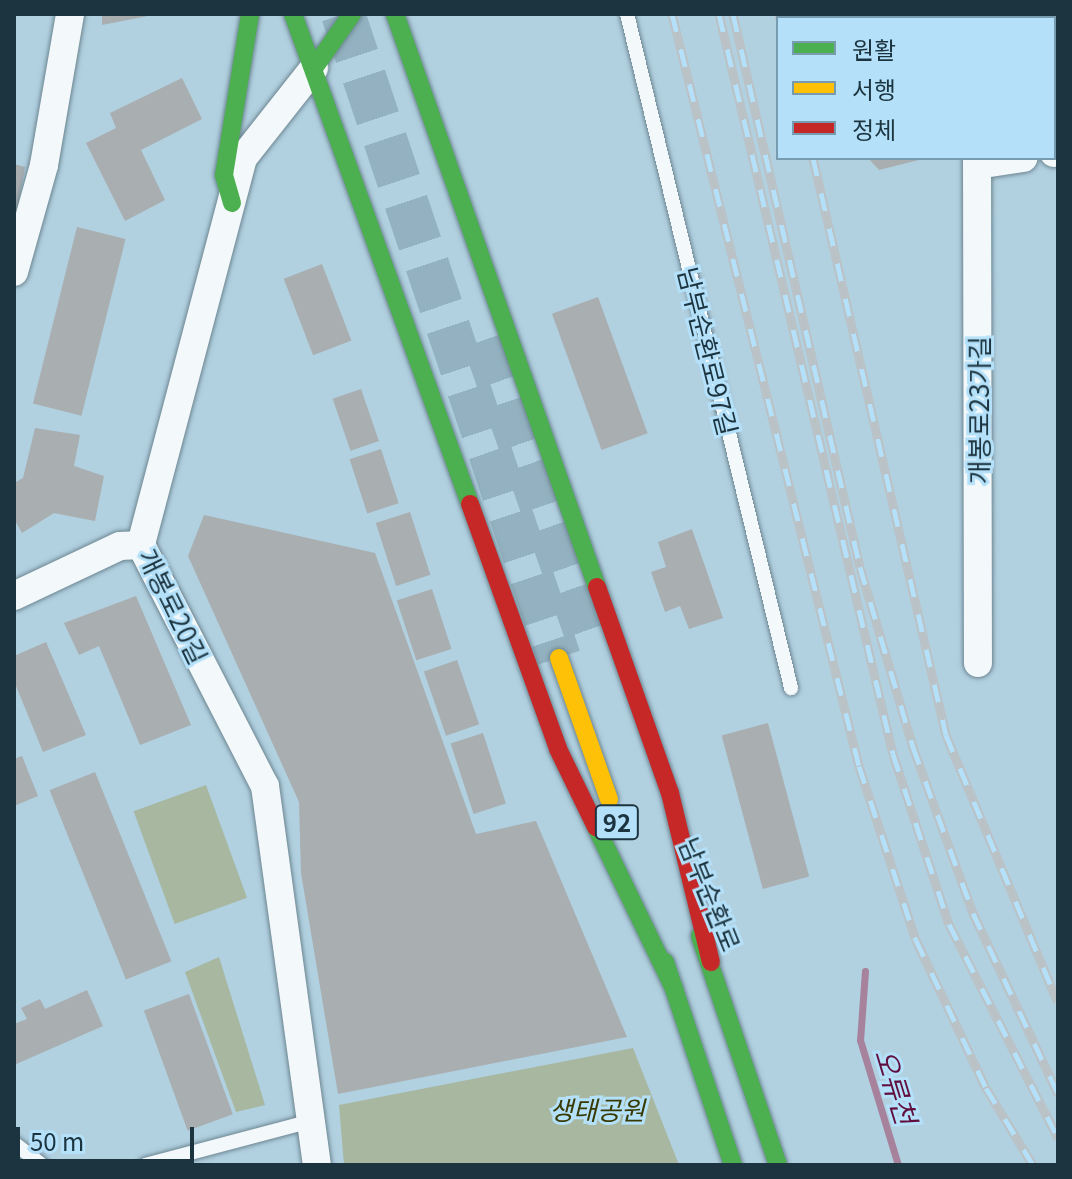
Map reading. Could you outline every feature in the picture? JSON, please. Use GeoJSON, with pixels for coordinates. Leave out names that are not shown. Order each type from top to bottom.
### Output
{"type":"FeatureCollection","features":[{"type":"Feature","properties":{"kind":"main road"},"geometry":{"type":"LineString","coordinates":[[232,203],[224,175],[250,14]]}},
{"type":"Feature","properties":{"kind":"main road"},"geometry":{"type":"LineString","coordinates":[[293,14],[558,749],[674,988]]}},
{"type":"Feature","properties":{"kind":"main road"},"geometry":{"type":"LineString","coordinates":[[314,68],[352,14]]}},
{"type":"Feature","properties":{"kind":"main road"},"geometry":{"type":"LineString","coordinates":[[395,14],[670,793],[711,962]]}},
{"type":"Feature","properties":{"kind":"main road","name":"92"},"geometry":{"type":"LineString","coordinates":[[559,658],[733,1165]]}},
{"type":"Feature","properties":{"kind":"main road","name":"남부순환로"},"geometry":{"type":"LineString","coordinates":[[654,823],[711,962],[778,1165]]}},
{"type":"Feature","properties":{"kind":"street"},"geometry":{"type":"LineString","coordinates":[[14,272],[44,165],[70,14]]}},
{"type":"Feature","properties":{"kind":"street","name":"개봉로20길"},"geometry":{"type":"LineString","coordinates":[[314,68],[252,141],[232,203],[141,545],[265,786],[317,1165]]}},
{"type":"Feature","properties":{"kind":"street"},"geometry":{"type":"LineString","coordinates":[[977,162],[1000,160]]}},
{"type":"Feature","properties":{"kind":"street","name":"개봉로23가길"},"geometry":{"type":"LineString","coordinates":[[977,162],[978,663]]}},
{"type":"Feature","properties":{"kind":"street"},"geometry":{"type":"LineString","coordinates":[[14,596],[120,546],[141,545]]}},
{"type":"Feature","properties":{"kind":"lane","name":"남부순환로97길"},"geometry":{"type":"LineString","coordinates":[[627,14],[791,688]]}},
{"type":"Feature","properties":{"kind":"lane"},"geometry":{"type":"LineString","coordinates":[[145,1165],[311,1121]]}},
{"type":"Feature","properties":{"kind":"lane"},"geometry":{"type":"LineString","coordinates":[[14,1143],[42,1165]]}},
{"type":"Feature","properties":{"kind":"green space"},"geometry":{"type":"Polygon","coordinates":[[[206,785],[247,898],[175,924],[134,811],[206,785]]]}},
{"type":"Feature","properties":{"kind":"green space"},"geometry":{"type":"Polygon","coordinates":[[[219,957],[265,1105],[236,1112],[185,972],[219,957]]]}},
{"type":"Feature","properties":{"kind":"green space","name":"생태공원"},"geometry":{"type":"Polygon","coordinates":[[[633,1048],[679,1165],[344,1165],[339,1105],[633,1048]]]}},
{"type":"Feature","properties":{"kind":"building"},"geometry":{"type":"Polygon","coordinates":[[[102,14],[153,14],[153,15],[102,25],[102,14]]]}},
{"type":"Feature","properties":{"kind":"building"},"geometry":{"type":"Polygon","coordinates":[[[182,78],[202,119],[141,150],[165,200],[125,221],[86,143],[116,128],[110,113],[182,78]]]}},
{"type":"Feature","properties":{"kind":"building"},"geometry":{"type":"Polygon","coordinates":[[[870,160],[919,160],[879,170],[870,160]]]}},
{"type":"Feature","properties":{"kind":"building"},"geometry":{"type":"Polygon","coordinates":[[[14,164],[25,167],[17,212],[14,212],[14,164]]]}},
{"type":"Feature","properties":{"kind":"building"},"geometry":{"type":"Polygon","coordinates":[[[77,227],[126,239],[81,416],[33,404],[77,227]]]}},
{"type":"Feature","properties":{"kind":"building"},"geometry":{"type":"Polygon","coordinates":[[[322,264],[351,341],[313,355],[284,279],[322,264]]]}},
{"type":"Feature","properties":{"kind":"building"},"geometry":{"type":"Polygon","coordinates":[[[598,297],[648,433],[602,450],[552,314],[598,297]]]}},
{"type":"Feature","properties":{"kind":"building"},"geometry":{"type":"Polygon","coordinates":[[[361,389],[379,441],[351,451],[333,399],[361,389]]]}},
{"type":"Feature","properties":{"kind":"building"},"geometry":{"type":"Polygon","coordinates":[[[35,428],[80,435],[74,466],[104,476],[95,521],[54,513],[22,533],[14,519],[14,483],[23,478],[35,428]]]}},
{"type":"Feature","properties":{"kind":"building"},"geometry":{"type":"Polygon","coordinates":[[[381,449],[399,503],[367,513],[350,459],[381,449]]]}},
{"type":"Feature","properties":{"kind":"building"},"geometry":{"type":"Polygon","coordinates":[[[410,512],[430,575],[396,586],[376,523],[410,512]]]}},
{"type":"Feature","properties":{"kind":"building"},"geometry":{"type":"Polygon","coordinates":[[[204,515],[375,553],[476,834],[536,821],[627,1037],[338,1094],[301,873],[299,802],[188,556],[204,515]]]}},
{"type":"Feature","properties":{"kind":"building"},"geometry":{"type":"Polygon","coordinates":[[[692,529],[723,618],[689,629],[680,606],[665,612],[651,572],[666,567],[658,542],[692,529]]]}},
{"type":"Feature","properties":{"kind":"building"},"geometry":{"type":"Polygon","coordinates":[[[432,589],[451,649],[416,660],[397,600],[432,589]]]}},
{"type":"Feature","properties":{"kind":"building"},"geometry":{"type":"Polygon","coordinates":[[[136,596],[191,725],[140,745],[99,646],[79,655],[64,623],[136,596]]]}},
{"type":"Feature","properties":{"kind":"building"},"geometry":{"type":"Polygon","coordinates":[[[46,642],[86,735],[43,752],[14,681],[14,656],[46,642]]]}},
{"type":"Feature","properties":{"kind":"building"},"geometry":{"type":"Polygon","coordinates":[[[457,660],[479,724],[446,736],[424,671],[457,660]]]}},
{"type":"Feature","properties":{"kind":"building"},"geometry":{"type":"Polygon","coordinates":[[[768,723],[809,877],[763,889],[722,735],[768,723]]]}},
{"type":"Feature","properties":{"kind":"building"},"geometry":{"type":"Polygon","coordinates":[[[483,733],[506,803],[474,814],[451,744],[483,733]]]}},
{"type":"Feature","properties":{"kind":"building"},"geometry":{"type":"Polygon","coordinates":[[[22,756],[38,796],[14,806],[14,759],[22,756]]]}},
{"type":"Feature","properties":{"kind":"building"},"geometry":{"type":"Polygon","coordinates":[[[95,772],[171,961],[126,980],[50,790],[95,772]]]}},
{"type":"Feature","properties":{"kind":"building"},"geometry":{"type":"Polygon","coordinates":[[[87,990],[103,1026],[14,1065],[14,1024],[27,1019],[21,1008],[40,999],[45,1009],[87,990]]]}},
{"type":"Feature","properties":{"kind":"building"},"geometry":{"type":"Polygon","coordinates":[[[189,994],[233,1114],[188,1131],[144,1010],[189,994]]]}},
{"type":"Feature","properties":{"kind":"waterway","name":"오류천"},"geometry":{"type":"LineString","coordinates":[[865,971],[860,1040],[898,1165]]}},
{"type":"Feature","properties":{"kind":"tunnel"},"geometry":{"type":"LineString","coordinates":[[343,14],[559,658]]}},
{"type":"Feature","properties":{"kind":"tunnel"},"geometry":{"type":"LineString","coordinates":[[484,340],[590,644]]}},
{"type":"Feature","properties":{"kind":"railway"},"geometry":{"type":"LineString","coordinates":[[672,14],[859,766],[916,940],[986,1088],[1033,1165]]}},
{"type":"Feature","properties":{"kind":"railway"},"geometry":{"type":"LineString","coordinates":[[719,14],[893,754],[949,924],[1058,1138]]}},
{"type":"Feature","properties":{"kind":"railway"},"geometry":{"type":"LineString","coordinates":[[733,14],[860,567],[913,747],[973,913],[1058,1094]]}},
{"type":"Feature","properties":{"kind":"railway"},"geometry":{"type":"LineString","coordinates":[[813,160],[946,735],[1058,1003]]}},
{"type":"Feature","properties":{"kind":"traffic: fast"},"geometry":{"type":"LineString","coordinates":[[232,203],[224,175],[250,14]]}},
{"type":"Feature","properties":{"kind":"traffic: fast"},"geometry":{"type":"LineString","coordinates":[[293,14],[470,504]]}},
{"type":"Feature","properties":{"kind":"traffic: fast"},"geometry":{"type":"LineString","coordinates":[[314,68],[352,14]]}},
{"type":"Feature","properties":{"kind":"traffic: fast"},"geometry":{"type":"LineString","coordinates":[[395,14],[597,587]]}},
{"type":"Feature","properties":{"kind":"traffic: fast"},"geometry":{"type":"LineString","coordinates":[[596,827],[674,988]]}},
{"type":"Feature","properties":{"kind":"traffic: fast"},"geometry":{"type":"LineString","coordinates":[[700,936],[778,1165]]}},
{"type":"Feature","properties":{"kind":"traffic: fast"},"geometry":{"type":"LineString","coordinates":[[665,962],[733,1165]]}},
{"type":"Feature","properties":{"kind":"traffic: slow"},"geometry":{"type":"LineString","coordinates":[[559,658],[609,799]]}},
{"type":"Feature","properties":{"kind":"traffic: jam"},"geometry":{"type":"LineString","coordinates":[[470,504],[558,749],[596,827]]}},
{"type":"Feature","properties":{"kind":"traffic: jam"},"geometry":{"type":"LineString","coordinates":[[597,587],[670,793],[711,962]]}}]}
